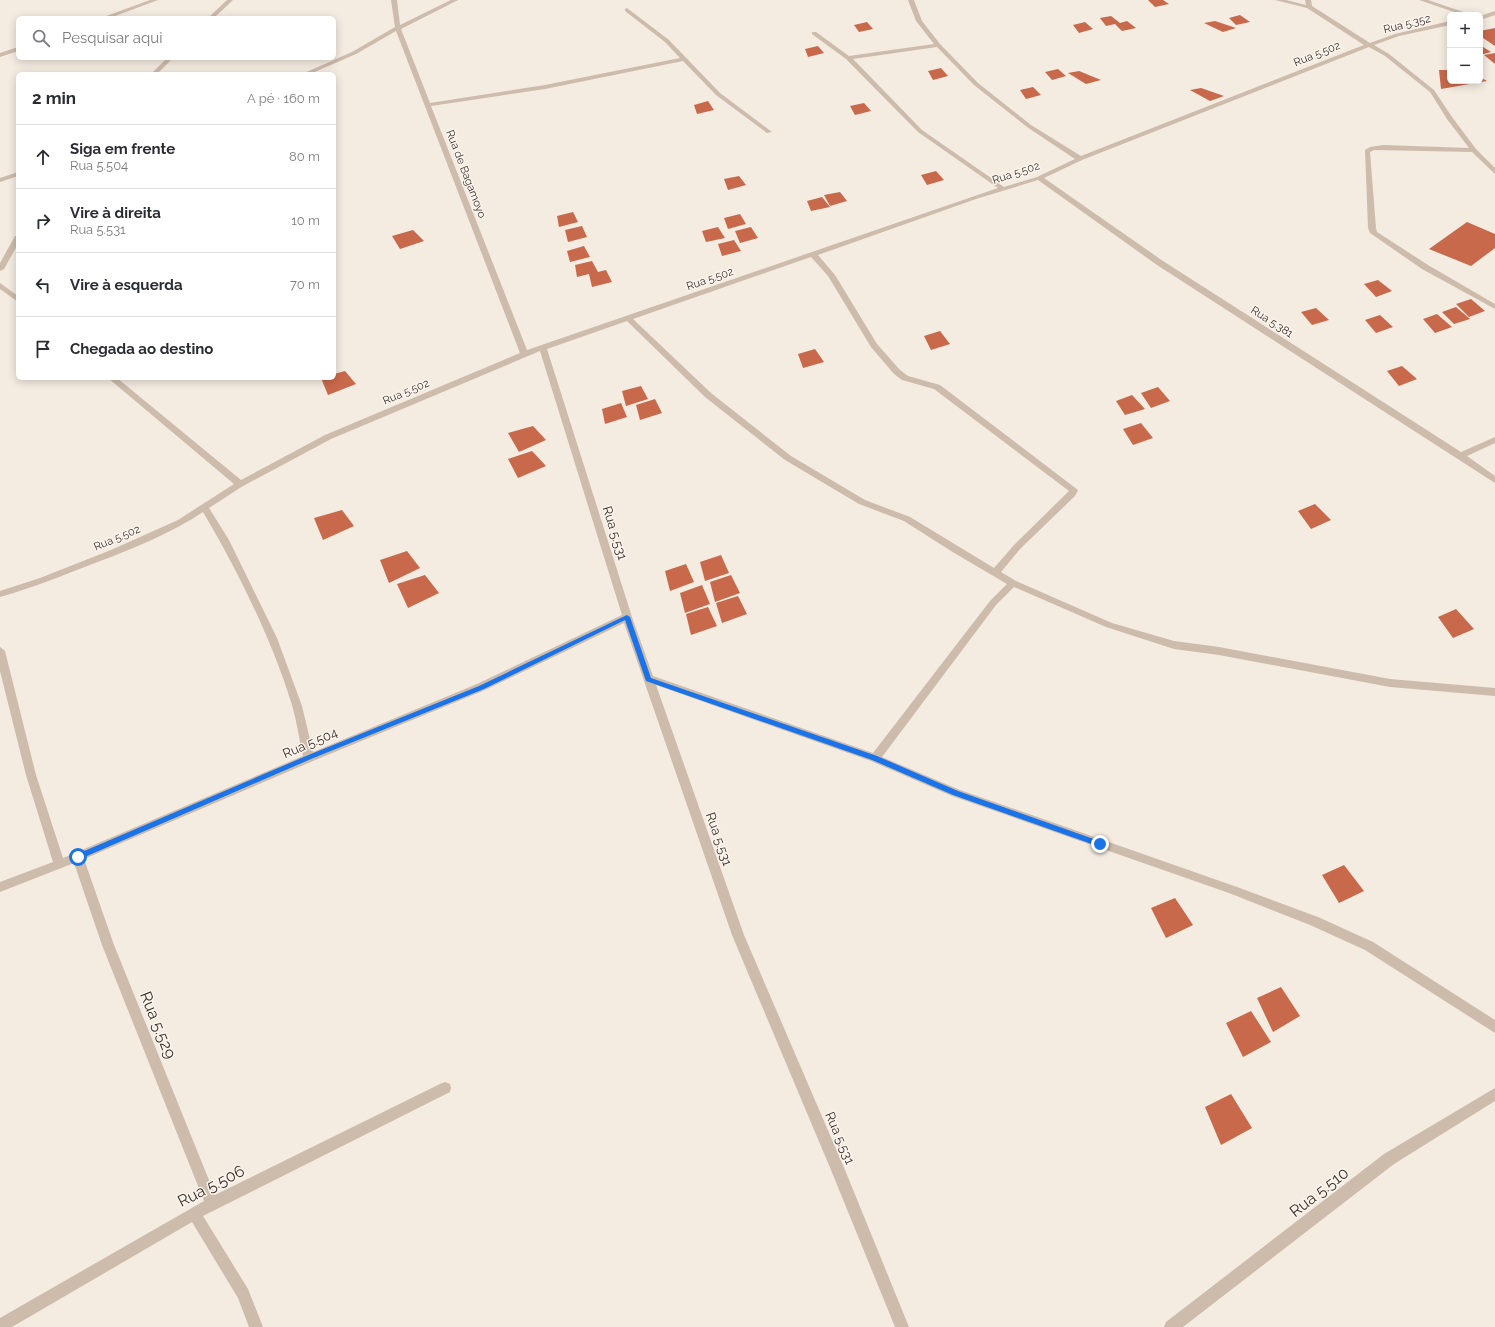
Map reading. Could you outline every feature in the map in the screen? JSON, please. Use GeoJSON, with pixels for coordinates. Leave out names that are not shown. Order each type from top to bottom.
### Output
{"type":"FeatureCollection","features":[{"type":"Feature","properties":{"kind":"street"},"geometry":{"type":"LineString","coordinates":[[110,16],[155,0]]}},
{"type":"Feature","properties":{"kind":"street"},"geometry":{"type":"LineString","coordinates":[[213,16],[230,0]]}},
{"type":"Feature","properties":{"kind":"street","name":"Rua de Bagamoyo"},"geometry":{"type":"LineString","coordinates":[[394,0],[398,28],[524,354]]}},
{"type":"Feature","properties":{"kind":"street"},"geometry":{"type":"LineString","coordinates":[[310,72],[354,53],[398,28],[455,0]]}},
{"type":"Feature","properties":{"kind":"street"},"geometry":{"type":"LineString","coordinates":[[911,0],[919,21],[938,45],[976,84],[1029,126],[1080,159]]}},
{"type":"Feature","properties":{"kind":"street","name":"Rua 5.502"},"geometry":{"type":"LineString","coordinates":[[1278,0],[1308,4],[1369,45]]}},
{"type":"Feature","properties":{"kind":"street"},"geometry":{"type":"LineString","coordinates":[[1422,0],[1460,12]]}},
{"type":"Feature","properties":{"kind":"street"},"geometry":{"type":"LineString","coordinates":[[627,10],[667,41],[718,94],[769,132]]}},
{"type":"Feature","properties":{"kind":"street"},"geometry":{"type":"LineString","coordinates":[[1483,17],[1495,13]]}},
{"type":"Feature","properties":{"kind":"street","name":"Rua 5.352"},"geometry":{"type":"LineString","coordinates":[[1369,45],[1397,35],[1447,24]]}},
{"type":"Feature","properties":{"kind":"street"},"geometry":{"type":"LineString","coordinates":[[814,33],[848,58],[920,131],[1003,189]]}},
{"type":"Feature","properties":{"kind":"street"},"geometry":{"type":"LineString","coordinates":[[848,58],[938,45]]}},
{"type":"Feature","properties":{"kind":"street"},"geometry":{"type":"LineString","coordinates":[[1369,45],[1387,55],[1432,91],[1449,118],[1474,150],[1495,172]]}},
{"type":"Feature","properties":{"kind":"street","name":"Rua 5.502"},"geometry":{"type":"LineString","coordinates":[[0,594],[43,580],[114,552],[181,522],[240,484],[328,437],[524,354],[1003,189],[1039,178],[1080,159],[1369,45]]}},
{"type":"Feature","properties":{"kind":"street"},"geometry":{"type":"LineString","coordinates":[[0,55],[16,50]]}},
{"type":"Feature","properties":{"kind":"street"},"geometry":{"type":"LineString","coordinates":[[428,105],[545,87],[685,59]]}},
{"type":"Feature","properties":{"kind":"street"},"geometry":{"type":"LineString","coordinates":[[156,72],[168,60]]}},
{"type":"Feature","properties":{"kind":"street"},"geometry":{"type":"LineString","coordinates":[[1474,150],[1383,147],[1372,148],[1367,151],[1372,228],[1382,239],[1419,263],[1495,307]]}},
{"type":"Feature","properties":{"kind":"street"},"geometry":{"type":"LineString","coordinates":[[0,180],[16,175]]}},
{"type":"Feature","properties":{"kind":"street","name":"Rua 5.381"},"geometry":{"type":"LineString","coordinates":[[1039,178],[1160,263],[1461,456],[1495,480]]}},
{"type":"Feature","properties":{"kind":"street"},"geometry":{"type":"LineString","coordinates":[[0,270],[16,242]]}},
{"type":"Feature","properties":{"kind":"street"},"geometry":{"type":"LineString","coordinates":[[813,254],[831,275],[874,345],[897,372],[904,378],[937,387],[1074,490],[1072,494],[1017,547],[995,573]]}},
{"type":"Feature","properties":{"kind":"street"},"geometry":{"type":"LineString","coordinates":[[0,285],[16,298]]}},
{"type":"Feature","properties":{"kind":"street"},"geometry":{"type":"LineString","coordinates":[[629,319],[708,395],[788,458],[862,502],[907,518],[1013,584],[1109,625],[1174,645],[1219,651],[1390,683],[1495,692]]}},
{"type":"Feature","properties":{"kind":"street","name":"Rua 5.531"},"geometry":{"type":"LineString","coordinates":[[543,348],[627,617],[738,935],[838,1170],[902,1327]]}},
{"type":"Feature","properties":{"kind":"street"},"geometry":{"type":"LineString","coordinates":[[114,380],[240,484]]}},
{"type":"Feature","properties":{"kind":"street"},"geometry":{"type":"LineString","coordinates":[[1461,456],[1495,440]]}},
{"type":"Feature","properties":{"kind":"street"},"geometry":{"type":"LineString","coordinates":[[204,507],[224,540],[272,638],[297,706],[309,758]]}},
{"type":"Feature","properties":{"kind":"street"},"geometry":{"type":"LineString","coordinates":[[875,758],[994,603],[1013,584]]}},
{"type":"Feature","properties":{"kind":"street","name":"Rua 5.504"},"geometry":{"type":"LineString","coordinates":[[0,887],[59,862],[78,857],[309,758],[481,687],[627,617]]}},
{"type":"Feature","properties":{"kind":"street"},"geometry":{"type":"LineString","coordinates":[[0,651],[31,775],[59,862]]}},
{"type":"Feature","properties":{"kind":"street"},"geometry":{"type":"LineString","coordinates":[[648,679],[875,758],[956,793],[1233,890],[1314,921],[1369,946],[1495,1026]]}},
{"type":"Feature","properties":{"kind":"street","name":"Rua 5.529"},"geometry":{"type":"LineString","coordinates":[[78,857],[108,945],[212,1204]]}},
{"type":"Feature","properties":{"kind":"street","name":"Rua 5.506"},"geometry":{"type":"LineString","coordinates":[[0,1326],[194,1213],[445,1088]]}},
{"type":"Feature","properties":{"kind":"street","name":"Rua 5.510"},"geometry":{"type":"LineString","coordinates":[[1171,1327],[1389,1159],[1495,1094]]}},
{"type":"Feature","properties":{"kind":"street"},"geometry":{"type":"LineString","coordinates":[[194,1213],[243,1294],[256,1327]]}},
{"type":"Feature","properties":{"kind":"building"},"geometry":{"type":"Polygon","coordinates":[[[1148,0],[1163,0],[1169,4],[1155,7],[1148,0]]]}},
{"type":"Feature","properties":{"kind":"building"},"geometry":{"type":"Polygon","coordinates":[[[1240,15],[1250,22],[1236,25],[1229,18],[1240,15]]]}},
{"type":"Feature","properties":{"kind":"building"},"geometry":{"type":"Polygon","coordinates":[[[1111,16],[1120,23],[1127,21],[1136,28],[1122,31],[1115,24],[1106,26],[1100,18],[1111,16]]]}},
{"type":"Feature","properties":{"kind":"building"},"geometry":{"type":"Polygon","coordinates":[[[1215,21],[1236,28],[1223,32],[1204,23],[1215,21]]]}},
{"type":"Feature","properties":{"kind":"building"},"geometry":{"type":"Polygon","coordinates":[[[867,22],[873,29],[859,32],[854,25],[867,22]]]}},
{"type":"Feature","properties":{"kind":"building"},"geometry":{"type":"Polygon","coordinates":[[[1085,22],[1093,29],[1079,33],[1073,25],[1085,22]]]}},
{"type":"Feature","properties":{"kind":"building"},"geometry":{"type":"Polygon","coordinates":[[[1495,28],[1495,46],[1483,38],[1483,30],[1495,28]]]}},
{"type":"Feature","properties":{"kind":"building"},"geometry":{"type":"Polygon","coordinates":[[[818,46],[824,53],[808,57],[805,49],[818,46]]]}},
{"type":"Feature","properties":{"kind":"building"},"geometry":{"type":"Polygon","coordinates":[[[1483,47],[1491,52],[1483,54],[1483,47]]]}},
{"type":"Feature","properties":{"kind":"building"},"geometry":{"type":"Polygon","coordinates":[[[1495,53],[1495,64],[1484,55],[1495,53]]]}},
{"type":"Feature","properties":{"kind":"building"},"geometry":{"type":"Polygon","coordinates":[[[941,68],[948,76],[933,80],[928,71],[941,68]]]}},
{"type":"Feature","properties":{"kind":"building"},"geometry":{"type":"Polygon","coordinates":[[[1058,69],[1066,76],[1052,80],[1045,72],[1058,69]]]}},
{"type":"Feature","properties":{"kind":"building"},"geometry":{"type":"Polygon","coordinates":[[[1439,70],[1447,70],[1447,84],[1470,84],[1441,89],[1439,70]]]}},
{"type":"Feature","properties":{"kind":"building"},"geometry":{"type":"Polygon","coordinates":[[[1079,71],[1101,80],[1086,84],[1068,73],[1079,71]]]}},
{"type":"Feature","properties":{"kind":"building"},"geometry":{"type":"Polygon","coordinates":[[[1033,87],[1041,95],[1026,99],[1020,90],[1033,87]]]}},
{"type":"Feature","properties":{"kind":"building"},"geometry":{"type":"Polygon","coordinates":[[[1201,88],[1224,96],[1210,101],[1190,90],[1201,88]]]}},
{"type":"Feature","properties":{"kind":"building"},"geometry":{"type":"Polygon","coordinates":[[[708,101],[714,110],[697,114],[694,105],[708,101]]]}},
{"type":"Feature","properties":{"kind":"building"},"geometry":{"type":"Polygon","coordinates":[[[864,103],[871,111],[855,115],[850,106],[864,103]]]}},
{"type":"Feature","properties":{"kind":"building"},"geometry":{"type":"Polygon","coordinates":[[[936,171],[944,180],[927,185],[921,175],[936,171]]]}},
{"type":"Feature","properties":{"kind":"building"},"geometry":{"type":"Polygon","coordinates":[[[739,176],[746,185],[728,190],[724,179],[739,176]]]}},
{"type":"Feature","properties":{"kind":"building"},"geometry":{"type":"Polygon","coordinates":[[[840,192],[847,201],[830,206],[824,195],[840,192]]]}},
{"type":"Feature","properties":{"kind":"building"},"geometry":{"type":"Polygon","coordinates":[[[822,197],[830,207],[811,211],[807,201],[822,197]]]}},
{"type":"Feature","properties":{"kind":"building"},"geometry":{"type":"Polygon","coordinates":[[[573,212],[578,222],[559,227],[557,216],[573,212]]]}},
{"type":"Feature","properties":{"kind":"building"},"geometry":{"type":"Polygon","coordinates":[[[740,214],[746,224],[728,229],[724,218],[740,214]]]}},
{"type":"Feature","properties":{"kind":"building"},"geometry":{"type":"Polygon","coordinates":[[[1467,222],[1495,234],[1495,248],[1471,266],[1429,249],[1467,222]]]}},
{"type":"Feature","properties":{"kind":"building"},"geometry":{"type":"Polygon","coordinates":[[[582,226],[587,237],[568,242],[565,230],[582,226]]]}},
{"type":"Feature","properties":{"kind":"building"},"geometry":{"type":"Polygon","coordinates":[[[718,227],[725,238],[706,242],[702,231],[718,227]]]}},
{"type":"Feature","properties":{"kind":"building"},"geometry":{"type":"Polygon","coordinates":[[[751,227],[758,238],[740,243],[735,231],[751,227]]]}},
{"type":"Feature","properties":{"kind":"building"},"geometry":{"type":"Polygon","coordinates":[[[413,230],[424,241],[400,249],[392,236],[413,230]]]}},
{"type":"Feature","properties":{"kind":"building"},"geometry":{"type":"Polygon","coordinates":[[[734,240],[741,251],[722,256],[718,244],[734,240]]]}},
{"type":"Feature","properties":{"kind":"building"},"geometry":{"type":"Polygon","coordinates":[[[584,246],[590,257],[570,262],[567,251],[584,246]]]}},
{"type":"Feature","properties":{"kind":"building"},"geometry":{"type":"Polygon","coordinates":[[[592,261],[598,272],[606,270],[612,282],[592,287],[589,274],[577,277],[575,265],[592,261]]]}},
{"type":"Feature","properties":{"kind":"building"},"geometry":{"type":"Polygon","coordinates":[[[1378,280],[1392,291],[1376,297],[1364,284],[1378,280]]]}},
{"type":"Feature","properties":{"kind":"building"},"geometry":{"type":"Polygon","coordinates":[[[1471,299],[1485,311],[1469,317],[1456,304],[1471,299]]]}},
{"type":"Feature","properties":{"kind":"building"},"geometry":{"type":"Polygon","coordinates":[[[1456,307],[1470,319],[1454,324],[1442,312],[1456,307]]]}},
{"type":"Feature","properties":{"kind":"building"},"geometry":{"type":"Polygon","coordinates":[[[1316,308],[1329,320],[1312,325],[1301,312],[1316,308]]]}},
{"type":"Feature","properties":{"kind":"building"},"geometry":{"type":"Polygon","coordinates":[[[1437,314],[1452,327],[1435,333],[1423,319],[1437,314]]]}},
{"type":"Feature","properties":{"kind":"building"},"geometry":{"type":"Polygon","coordinates":[[[1380,315],[1393,327],[1376,333],[1365,320],[1380,315]]]}},
{"type":"Feature","properties":{"kind":"building"},"geometry":{"type":"Polygon","coordinates":[[[940,331],[950,344],[931,350],[924,336],[940,331]]]}},
{"type":"Feature","properties":{"kind":"building"},"geometry":{"type":"Polygon","coordinates":[[[815,349],[824,362],[803,368],[798,354],[815,349]]]}},
{"type":"Feature","properties":{"kind":"building"},"geometry":{"type":"Polygon","coordinates":[[[1402,366],[1417,379],[1399,386],[1387,371],[1402,366]]]}},
{"type":"Feature","properties":{"kind":"building"},"geometry":{"type":"Polygon","coordinates":[[[345,371],[356,384],[328,395],[322,380],[336,380],[336,373],[345,371]]]}},
{"type":"Feature","properties":{"kind":"building"},"geometry":{"type":"Polygon","coordinates":[[[641,386],[648,399],[626,406],[622,391],[641,386]]]}},
{"type":"Feature","properties":{"kind":"building"},"geometry":{"type":"Polygon","coordinates":[[[1158,387],[1170,401],[1151,408],[1141,393],[1158,387]]]}},
{"type":"Feature","properties":{"kind":"building"},"geometry":{"type":"Polygon","coordinates":[[[1132,395],[1145,409],[1125,415],[1116,401],[1132,395]]]}},
{"type":"Feature","properties":{"kind":"building"},"geometry":{"type":"Polygon","coordinates":[[[655,399],[662,413],[640,420],[636,405],[655,399]]]}},
{"type":"Feature","properties":{"kind":"building"},"geometry":{"type":"Polygon","coordinates":[[[621,403],[627,417],[605,424],[602,409],[621,403]]]}},
{"type":"Feature","properties":{"kind":"building"},"geometry":{"type":"Polygon","coordinates":[[[1141,423],[1153,438],[1133,445],[1123,429],[1141,423]]]}},
{"type":"Feature","properties":{"kind":"building"},"geometry":{"type":"Polygon","coordinates":[[[533,426],[546,440],[519,452],[508,433],[533,426]]]}},
{"type":"Feature","properties":{"kind":"building"},"geometry":{"type":"Polygon","coordinates":[[[532,451],[546,466],[518,478],[508,459],[532,451]]]}},
{"type":"Feature","properties":{"kind":"building"},"geometry":{"type":"Polygon","coordinates":[[[1315,504],[1331,520],[1311,529],[1298,511],[1315,504]]]}},
{"type":"Feature","properties":{"kind":"building"},"geometry":{"type":"Polygon","coordinates":[[[342,510],[354,526],[323,540],[314,518],[342,510]]]}},
{"type":"Feature","properties":{"kind":"building"},"geometry":{"type":"Polygon","coordinates":[[[407,551],[420,568],[389,583],[380,560],[407,551]]]}},
{"type":"Feature","properties":{"kind":"building"},"geometry":{"type":"Polygon","coordinates":[[[721,555],[729,573],[705,581],[700,562],[721,555]]]}},
{"type":"Feature","properties":{"kind":"building"},"geometry":{"type":"Polygon","coordinates":[[[686,564],[694,582],[670,591],[665,571],[686,564]]]}},
{"type":"Feature","properties":{"kind":"building"},"geometry":{"type":"Polygon","coordinates":[[[425,575],[439,593],[408,608],[397,584],[425,575]]]}},
{"type":"Feature","properties":{"kind":"building"},"geometry":{"type":"Polygon","coordinates":[[[731,575],[740,593],[715,602],[710,582],[731,575]]]}},
{"type":"Feature","properties":{"kind":"building"},"geometry":{"type":"Polygon","coordinates":[[[702,585],[710,604],[685,613],[680,593],[702,585]]]}},
{"type":"Feature","properties":{"kind":"building"},"geometry":{"type":"Polygon","coordinates":[[[738,596],[747,614],[722,623],[716,603],[738,596]]]}},
{"type":"Feature","properties":{"kind":"building"},"geometry":{"type":"Polygon","coordinates":[[[708,607],[717,626],[691,635],[686,614],[708,607]]]}},
{"type":"Feature","properties":{"kind":"building"},"geometry":{"type":"Polygon","coordinates":[[[1456,609],[1474,629],[1453,638],[1438,617],[1456,609]]]}},
{"type":"Feature","properties":{"kind":"building"},"geometry":{"type":"Polygon","coordinates":[[[1344,865],[1364,891],[1339,903],[1322,875],[1344,865]]]}},
{"type":"Feature","properties":{"kind":"building"},"geometry":{"type":"Polygon","coordinates":[[[1175,898],[1193,925],[1166,938],[1151,908],[1175,898]]]}},
{"type":"Feature","properties":{"kind":"building"},"geometry":{"type":"Polygon","coordinates":[[[1281,987],[1300,1016],[1273,1032],[1257,998],[1281,987]]]}},
{"type":"Feature","properties":{"kind":"building"},"geometry":{"type":"Polygon","coordinates":[[[1251,1011],[1271,1042],[1243,1057],[1226,1023],[1251,1011]]]}},
{"type":"Feature","properties":{"kind":"building"},"geometry":{"type":"Polygon","coordinates":[[[1231,1094],[1252,1128],[1221,1145],[1205,1107],[1231,1094]]]}},
{"type":"Feature","properties":{"kind":"route"},"geometry":{"type":"LineString","coordinates":[[78,857],[309,758],[481,687],[627,617],[648,679],[875,758],[956,793],[1100,844]]}}]}
